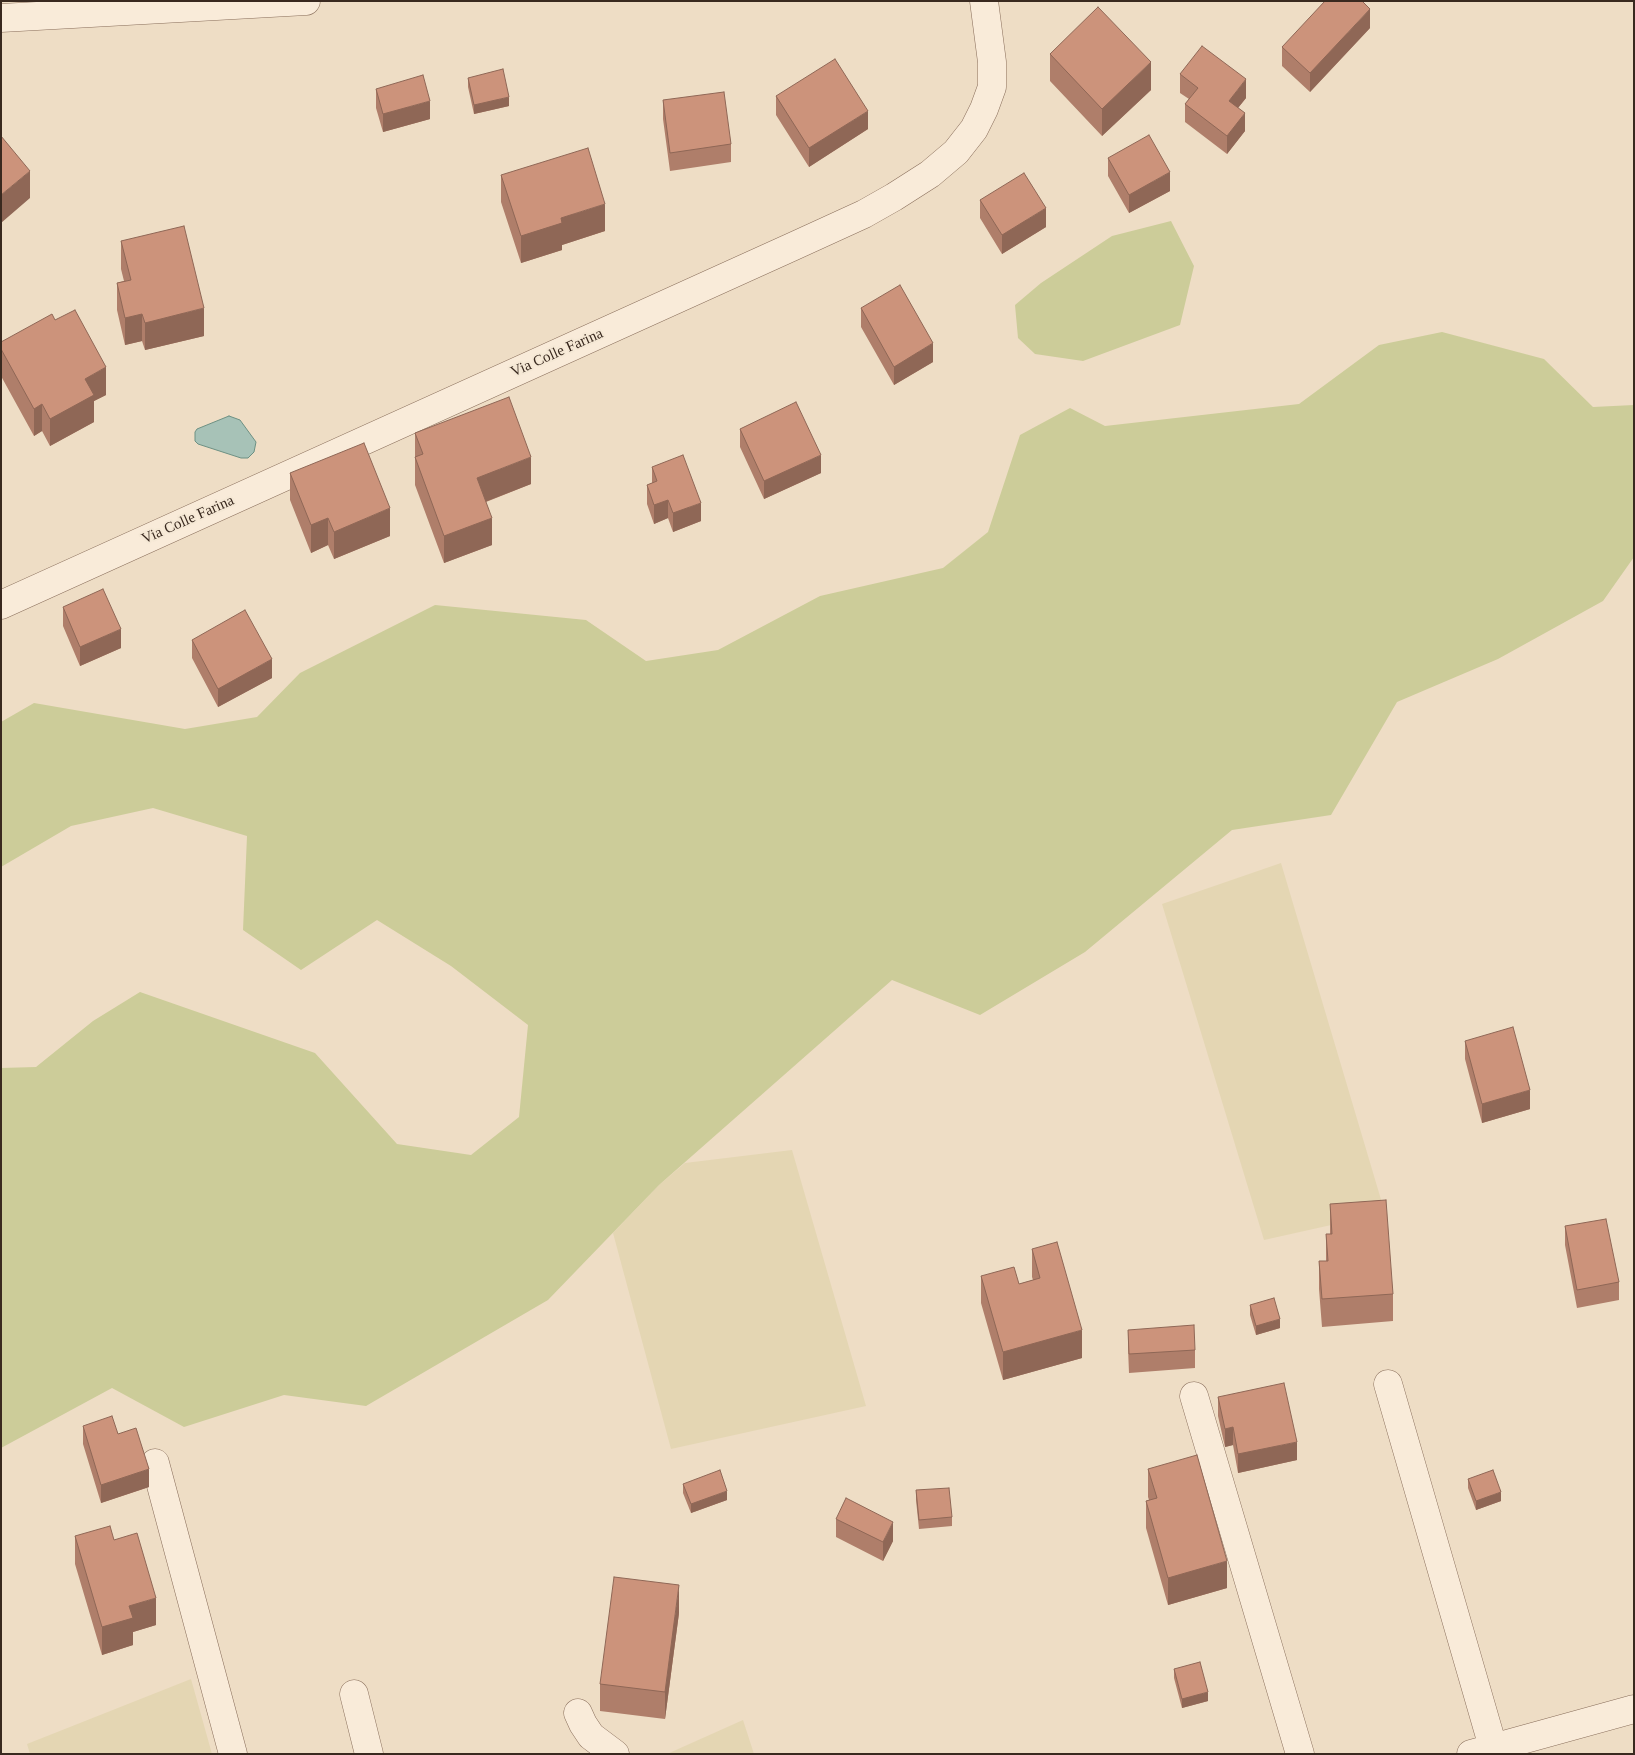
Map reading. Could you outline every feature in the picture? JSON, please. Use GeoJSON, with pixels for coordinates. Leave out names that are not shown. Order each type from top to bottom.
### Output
{"type":"FeatureCollection","features":[{"type":"Feature","properties":{"kind":"street"},"geometry":{"type":"LineString","coordinates":[[1,18],[306,1]]}},
{"type":"Feature","properties":{"kind":"street","name":"Via Colle Farina"},"geometry":{"type":"LineString","coordinates":[[1,605],[864,214],[894,197],[930,174],[956,152],[974,129],[984,109],[992,87],[992,62],[984,1]]}},
{"type":"Feature","properties":{"kind":"street"},"geometry":{"type":"LineString","coordinates":[[1388,1384],[1487,1752],[1634,1710]]}},
{"type":"Feature","properties":{"kind":"street"},"geometry":{"type":"LineString","coordinates":[[1194,1396],[1300,1754]]}},
{"type":"Feature","properties":{"kind":"street"},"geometry":{"type":"LineString","coordinates":[[155,1463],[233,1754]]}},
{"type":"Feature","properties":{"kind":"street"},"geometry":{"type":"LineString","coordinates":[[354,1694],[369,1754]]}},
{"type":"Feature","properties":{"kind":"street"},"geometry":{"type":"LineString","coordinates":[[578,1713],[591,1736],[616,1754]]}},
{"type":"Feature","properties":{"kind":"shaded area"},"geometry":{"type":"Polygon","coordinates":[[[229,416],[240,420],[256,442],[254,452],[248,458],[241,458],[198,444],[195,441],[197,429],[229,416]]]}},
{"type":"Feature","properties":{"kind":"shaded area"},"geometry":{"type":"Polygon","coordinates":[[[1281,863],[1385,1213],[1264,1240],[1162,904],[1281,863]]]}},
{"type":"Feature","properties":{"kind":"shaded area"},"geometry":{"type":"Polygon","coordinates":[[[792,1150],[866,1406],[671,1449],[613,1233],[659,1185],[685,1163],[792,1150]]]}},
{"type":"Feature","properties":{"kind":"shaded area"},"geometry":{"type":"Polygon","coordinates":[[[191,1679],[212,1754],[30,1754],[27,1744],[191,1679]]]}},
{"type":"Feature","properties":{"kind":"shaded area"},"geometry":{"type":"Polygon","coordinates":[[[743,1720],[754,1754],[667,1754],[743,1720]]]}},
{"type":"Feature","properties":{"kind":"green space"},"geometry":{"type":"Polygon","coordinates":[[[1171,221],[1194,266],[1180,325],[1083,361],[1035,354],[1018,338],[1015,305],[1041,283],[1112,236],[1171,221]]]}},
{"type":"Feature","properties":{"kind":"green space"},"geometry":{"type":"Polygon","coordinates":[[[1442,332],[1544,359],[1593,407],[1634,405],[1634,557],[1603,601],[1498,659],[1397,702],[1331,815],[1232,830],[1085,952],[980,1015],[892,980],[659,1185],[548,1300],[366,1406],[284,1395],[184,1427],[112,1388],[1,1448],[1,1068],[36,1067],[93,1021],[140,992],[315,1053],[397,1144],[471,1155],[519,1117],[528,1025],[451,966],[377,920],[301,970],[243,930],[247,836],[153,808],[71,826],[1,867],[1,722],[34,703],[185,729],[257,717],[300,673],[435,605],[586,620],[646,661],[718,650],[820,596],[943,568],[988,532],[1020,435],[1070,408],[1105,426],[1299,404],[1379,345],[1442,332]]]}},
{"type":"Feature","properties":{"kind":"building"},"geometry":{"type":"Polygon","coordinates":[[[1325,1],[1362,1],[1370,9],[1310,73],[1282,47],[1325,1]]]}},
{"type":"Feature","properties":{"kind":"building"},"geometry":{"type":"Polygon","coordinates":[[[1098,7],[1151,62],[1102,109],[1050,54],[1098,7]]]}},
{"type":"Feature","properties":{"kind":"building"},"geometry":{"type":"Polygon","coordinates":[[[1202,46],[1246,79],[1229,101],[1245,113],[1227,136],[1185,104],[1198,88],[1180,74],[1202,46]]]}},
{"type":"Feature","properties":{"kind":"building"},"geometry":{"type":"Polygon","coordinates":[[[835,59],[868,111],[809,148],[776,96],[835,59]]]}},
{"type":"Feature","properties":{"kind":"building"},"geometry":{"type":"Polygon","coordinates":[[[503,69],[509,97],[474,105],[468,78],[503,69]]]}},
{"type":"Feature","properties":{"kind":"building"},"geometry":{"type":"Polygon","coordinates":[[[423,75],[430,101],[383,114],[376,89],[423,75]]]}},
{"type":"Feature","properties":{"kind":"building"},"geometry":{"type":"Polygon","coordinates":[[[724,92],[731,144],[670,153],[663,100],[724,92]]]}},
{"type":"Feature","properties":{"kind":"building"},"geometry":{"type":"Polygon","coordinates":[[[1149,135],[1170,172],[1129,195],[1108,158],[1149,135]]]}},
{"type":"Feature","properties":{"kind":"building"},"geometry":{"type":"Polygon","coordinates":[[[1,136],[30,171],[1,195],[1,136]]]}},
{"type":"Feature","properties":{"kind":"building"},"geometry":{"type":"Polygon","coordinates":[[[588,148],[605,204],[561,218],[562,223],[521,236],[501,175],[588,148]]]}},
{"type":"Feature","properties":{"kind":"building"},"geometry":{"type":"Polygon","coordinates":[[[1024,173],[1046,208],[1002,235],[980,200],[1024,173]]]}},
{"type":"Feature","properties":{"kind":"building"},"geometry":{"type":"Polygon","coordinates":[[[184,226],[204,308],[145,323],[142,314],[125,318],[117,283],[131,280],[121,241],[184,226]]]}},
{"type":"Feature","properties":{"kind":"building"},"geometry":{"type":"Polygon","coordinates":[[[900,285],[933,343],[894,367],[861,308],[900,285]]]}},
{"type":"Feature","properties":{"kind":"building"},"geometry":{"type":"Polygon","coordinates":[[[75,310],[106,367],[85,379],[94,395],[50,419],[42,404],[34,409],[1,349],[1,342],[52,314],[55,320],[75,310]]]}},
{"type":"Feature","properties":{"kind":"building"},"geometry":{"type":"Polygon","coordinates":[[[509,397],[531,457],[477,478],[492,518],[444,536],[415,457],[423,454],[415,433],[509,397]]]}},
{"type":"Feature","properties":{"kind":"building"},"geometry":{"type":"Polygon","coordinates":[[[796,402],[821,455],[764,481],[740,429],[796,402]]]}},
{"type":"Feature","properties":{"kind":"building"},"geometry":{"type":"Polygon","coordinates":[[[364,443],[390,508],[334,532],[328,518],[311,525],[290,473],[364,443]]]}},
{"type":"Feature","properties":{"kind":"building"},"geometry":{"type":"Polygon","coordinates":[[[683,455],[701,503],[673,513],[668,500],[654,505],[647,485],[657,481],[652,467],[683,455]]]}},
{"type":"Feature","properties":{"kind":"building"},"geometry":{"type":"Polygon","coordinates":[[[103,589],[121,629],[80,647],[63,607],[103,589]]]}},
{"type":"Feature","properties":{"kind":"building"},"geometry":{"type":"Polygon","coordinates":[[[245,610],[272,659],[218,689],[192,640],[245,610]]]}},
{"type":"Feature","properties":{"kind":"building"},"geometry":{"type":"Polygon","coordinates":[[[1513,1027],[1530,1090],[1482,1104],[1465,1041],[1513,1027]]]}},
{"type":"Feature","properties":{"kind":"building"},"geometry":{"type":"Polygon","coordinates":[[[1386,1200],[1393,1294],[1322,1299],[1319,1261],[1328,1261],[1326,1234],[1332,1234],[1330,1204],[1386,1200]]]}},
{"type":"Feature","properties":{"kind":"building"},"geometry":{"type":"Polygon","coordinates":[[[1606,1219],[1619,1282],[1577,1290],[1565,1226],[1606,1219]]]}},
{"type":"Feature","properties":{"kind":"building"},"geometry":{"type":"Polygon","coordinates":[[[1057,1242],[1082,1330],[1003,1352],[981,1276],[1014,1267],[1019,1284],[1040,1278],[1032,1249],[1057,1242]]]}},
{"type":"Feature","properties":{"kind":"building"},"geometry":{"type":"Polygon","coordinates":[[[1274,1298],[1280,1319],[1256,1326],[1250,1305],[1274,1298]]]}},
{"type":"Feature","properties":{"kind":"building"},"geometry":{"type":"Polygon","coordinates":[[[1194,1325],[1195,1350],[1129,1354],[1128,1330],[1194,1325]]]}},
{"type":"Feature","properties":{"kind":"building"},"geometry":{"type":"Polygon","coordinates":[[[1284,1383],[1297,1442],[1238,1454],[1233,1427],[1225,1429],[1218,1397],[1284,1383]]]}},
{"type":"Feature","properties":{"kind":"building"},"geometry":{"type":"Polygon","coordinates":[[[112,1416],[118,1434],[136,1428],[149,1469],[101,1485],[83,1426],[112,1416]]]}},
{"type":"Feature","properties":{"kind":"building"},"geometry":{"type":"Polygon","coordinates":[[[1197,1455],[1227,1561],[1168,1578],[1146,1501],[1157,1498],[1148,1469],[1197,1455]]]}},
{"type":"Feature","properties":{"kind":"building"},"geometry":{"type":"Polygon","coordinates":[[[720,1470],[727,1491],[691,1504],[683,1484],[720,1470]]]}},
{"type":"Feature","properties":{"kind":"building"},"geometry":{"type":"Polygon","coordinates":[[[1493,1470],[1501,1492],[1476,1501],[1468,1479],[1493,1470]]]}},
{"type":"Feature","properties":{"kind":"building"},"geometry":{"type":"Polygon","coordinates":[[[949,1488],[952,1517],[919,1520],[916,1490],[949,1488]]]}},
{"type":"Feature","properties":{"kind":"building"},"geometry":{"type":"Polygon","coordinates":[[[846,1498],[893,1522],[883,1542],[836,1519],[846,1498]]]}},
{"type":"Feature","properties":{"kind":"building"},"geometry":{"type":"Polygon","coordinates":[[[110,1526],[114,1540],[137,1533],[156,1598],[129,1606],[133,1618],[102,1627],[75,1536],[110,1526]]]}},
{"type":"Feature","properties":{"kind":"building"},"geometry":{"type":"Polygon","coordinates":[[[614,1577],[679,1585],[665,1692],[600,1684],[614,1577]]]}},
{"type":"Feature","properties":{"kind":"building"},"geometry":{"type":"Polygon","coordinates":[[[1200,1662],[1208,1692],[1182,1699],[1174,1669],[1200,1662]]]}}]}
